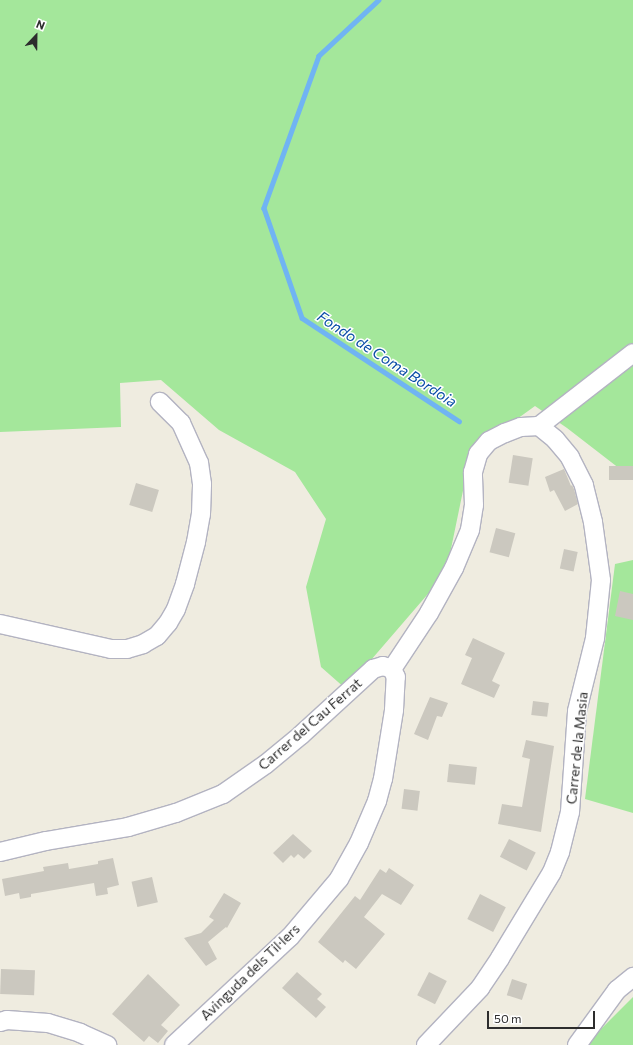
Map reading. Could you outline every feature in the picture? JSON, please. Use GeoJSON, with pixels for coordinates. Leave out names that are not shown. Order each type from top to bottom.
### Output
{"type":"FeatureCollection","features":[{"type":"Feature","properties":{"kind":"street"},"geometry":{"type":"LineString","coordinates":[[392,669],[429,613],[454,568],[470,530],[474,505],[474,472],[478,454],[489,441],[505,433],[521,427],[539,426],[633,353]]}},
{"type":"Feature","properties":{"kind":"street"},"geometry":{"type":"LineString","coordinates":[[0,624],[111,649],[127,649],[142,644],[157,636],[168,623],[176,609],[185,584],[196,542],[201,514],[202,484],[199,463],[181,423],[160,402]]}},
{"type":"Feature","properties":{"kind":"street","name":"Carrer de la Masia"},"geometry":{"type":"LineString","coordinates":[[426,1045],[480,988],[500,958],[552,872],[560,852],[570,812],[578,711],[595,638],[601,580],[593,522],[584,485],[570,457],[555,439],[539,426]]}},
{"type":"Feature","properties":{"kind":"street","name":"Carrer del Cau Ferrat"},"geometry":{"type":"LineString","coordinates":[[0,852],[46,841],[128,827],[176,813],[223,794],[266,764],[302,735],[373,669],[383,666],[392,669]]}},
{"type":"Feature","properties":{"kind":"street","name":"Avinguda dels Til·lers"},"geometry":{"type":"LineString","coordinates":[[174,1045],[290,937],[342,873],[359,843],[377,801],[383,779],[394,710],[396,677],[392,669]]}},
{"type":"Feature","properties":{"kind":"street"},"geometry":{"type":"LineString","coordinates":[[577,1045],[617,990],[633,977]]}},
{"type":"Feature","properties":{"kind":"street"},"geometry":{"type":"LineString","coordinates":[[0,1022],[7,1020],[48,1023],[80,1033],[107,1045]]}},
{"type":"Feature","properties":{"kind":"green space"},"geometry":{"type":"Polygon","coordinates":[[[0,0],[633,0],[633,479],[567,428],[535,406],[471,452],[446,573],[346,689],[321,667],[306,587],[326,519],[295,472],[219,430],[161,380],[120,383],[121,427],[0,432],[0,0]]]}},
{"type":"Feature","properties":{"kind":"green space"},"geometry":{"type":"Polygon","coordinates":[[[633,560],[633,813],[585,799],[615,564],[633,560]]]}},
{"type":"Feature","properties":{"kind":"green space"},"geometry":{"type":"Polygon","coordinates":[[[633,997],[633,1045],[588,1045],[601,1029],[633,997]]]}},
{"type":"Feature","properties":{"kind":"building"},"geometry":{"type":"Polygon","coordinates":[[[513,455],[533,458],[528,486],[509,483],[513,455]]]}},
{"type":"Feature","properties":{"kind":"building"},"geometry":{"type":"Polygon","coordinates":[[[609,466],[633,466],[633,480],[609,480],[609,466]]]}},
{"type":"Feature","properties":{"kind":"building"},"geometry":{"type":"Polygon","coordinates":[[[564,469],[571,486],[572,485],[574,489],[578,504],[565,511],[554,490],[550,492],[545,477],[564,469]]]}},
{"type":"Feature","properties":{"kind":"building"},"geometry":{"type":"Polygon","coordinates":[[[136,483],[159,490],[152,512],[129,505],[136,483]]]}},
{"type":"Feature","properties":{"kind":"building"},"geometry":{"type":"Polygon","coordinates":[[[496,528],[515,533],[509,557],[490,552],[496,528]]]}},
{"type":"Feature","properties":{"kind":"building"},"geometry":{"type":"Polygon","coordinates":[[[564,549],[578,552],[574,571],[560,569],[564,549]]]}},
{"type":"Feature","properties":{"kind":"building"},"geometry":{"type":"Polygon","coordinates":[[[620,591],[633,594],[633,620],[615,616],[620,591]]]}},
{"type":"Feature","properties":{"kind":"building"},"geometry":{"type":"Polygon","coordinates":[[[473,638],[505,653],[492,681],[500,685],[494,698],[461,684],[472,658],[465,655],[473,638]]]}},
{"type":"Feature","properties":{"kind":"building"},"geometry":{"type":"Polygon","coordinates":[[[430,697],[448,703],[442,717],[437,716],[428,740],[414,734],[430,697]]]}},
{"type":"Feature","properties":{"kind":"building"},"geometry":{"type":"Polygon","coordinates":[[[533,701],[549,703],[547,717],[531,715],[533,701]]]}},
{"type":"Feature","properties":{"kind":"building"},"geometry":{"type":"Polygon","coordinates":[[[526,740],[554,746],[541,832],[498,824],[502,804],[522,807],[530,759],[522,757],[526,740]]]}},
{"type":"Feature","properties":{"kind":"building"},"geometry":{"type":"Polygon","coordinates":[[[449,764],[477,767],[475,785],[447,782],[449,764]]]}},
{"type":"Feature","properties":{"kind":"building"},"geometry":{"type":"Polygon","coordinates":[[[404,789],[420,791],[417,811],[402,809],[404,789]]]}},
{"type":"Feature","properties":{"kind":"building"},"geometry":{"type":"Polygon","coordinates":[[[293,834],[312,851],[304,859],[298,854],[294,858],[291,855],[283,863],[273,853],[293,834]]]}},
{"type":"Feature","properties":{"kind":"building"},"geometry":{"type":"Polygon","coordinates":[[[509,839],[536,853],[527,870],[500,857],[509,839]]]}},
{"type":"Feature","properties":{"kind":"building"},"geometry":{"type":"Polygon","coordinates":[[[113,858],[119,885],[107,888],[108,894],[96,896],[94,883],[31,894],[31,897],[20,899],[19,893],[5,896],[2,879],[44,871],[43,867],[68,863],[69,869],[98,864],[98,861],[113,858]]]}},
{"type":"Feature","properties":{"kind":"building"},"geometry":{"type":"Polygon","coordinates":[[[389,868],[414,885],[401,905],[382,894],[364,917],[385,934],[356,969],[345,960],[343,963],[318,942],[355,896],[360,900],[380,869],[386,873],[389,868]]]}},
{"type":"Feature","properties":{"kind":"building"},"geometry":{"type":"Polygon","coordinates":[[[152,877],[158,902],[137,907],[132,882],[152,877]]]}},
{"type":"Feature","properties":{"kind":"building"},"geometry":{"type":"Polygon","coordinates":[[[224,893],[241,903],[227,928],[226,927],[208,942],[217,959],[206,966],[184,938],[201,933],[214,920],[209,917],[224,893]]]}},
{"type":"Feature","properties":{"kind":"building"},"geometry":{"type":"Polygon","coordinates":[[[480,894],[506,907],[493,932],[467,919],[480,894]]]}},
{"type":"Feature","properties":{"kind":"building"},"geometry":{"type":"Polygon","coordinates":[[[1,969],[35,970],[34,995],[0,994],[1,969]]]}},
{"type":"Feature","properties":{"kind":"building"},"geometry":{"type":"Polygon","coordinates":[[[297,972],[322,994],[317,999],[326,1007],[316,1018],[282,988],[297,972]]]}},
{"type":"Feature","properties":{"kind":"building"},"geometry":{"type":"Polygon","coordinates":[[[429,972],[447,981],[435,1004],[417,995],[429,972]]]}},
{"type":"Feature","properties":{"kind":"building"},"geometry":{"type":"Polygon","coordinates":[[[148,974],[180,1005],[161,1025],[168,1031],[158,1043],[149,1036],[144,1042],[112,1014],[148,974]]]}},
{"type":"Feature","properties":{"kind":"building"},"geometry":{"type":"Polygon","coordinates":[[[512,979],[527,984],[522,1000],[507,995],[512,979]]]}},
{"type":"Feature","properties":{"kind":"waterway","name":"Fondo de Coma Bordoia"},"geometry":{"type":"LineString","coordinates":[[379,0],[319,56],[264,208],[302,318],[459,421]]}}]}
